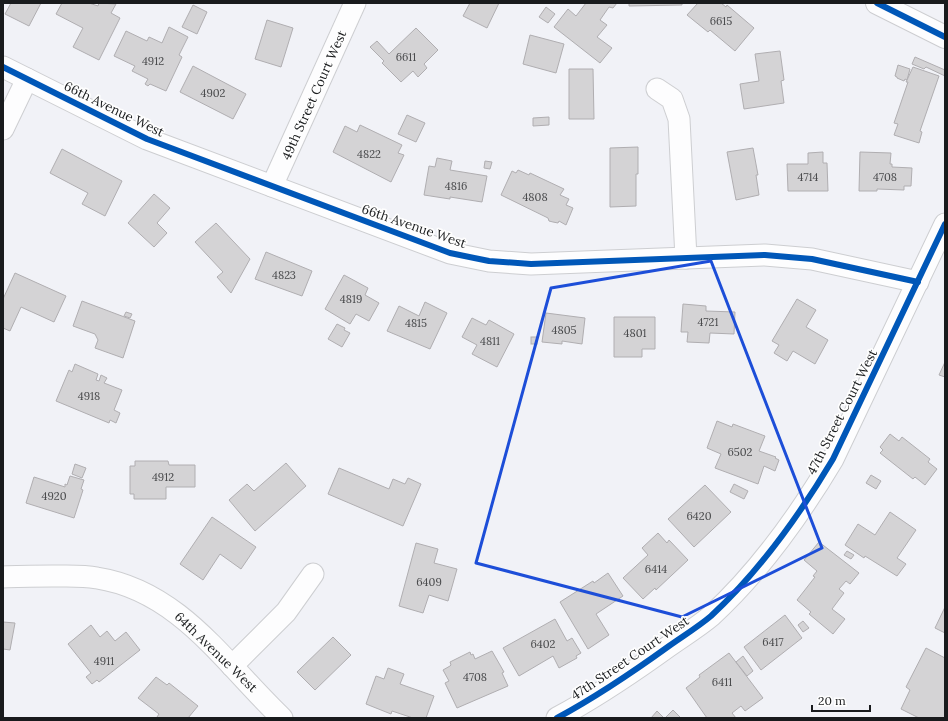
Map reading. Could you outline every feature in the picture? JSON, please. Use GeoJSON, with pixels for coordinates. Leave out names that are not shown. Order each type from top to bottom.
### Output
{"type":"FeatureCollection","features":[{"type":"Feature","properties":{"kind":"street","name":"49th Street Court West"},"geometry":{"type":"LineString","coordinates":[[272,186],[355,3]]}},
{"type":"Feature","properties":{"kind":"street"},"geometry":{"type":"LineString","coordinates":[[877,3],[945,36]]}},
{"type":"Feature","properties":{"kind":"street","name":"66th Avenue West"},"geometry":{"type":"LineString","coordinates":[[3,67],[147,139],[450,253],[488,261],[531,264],[765,255],[812,259],[918,282]]}},
{"type":"Feature","properties":{"kind":"street"},"geometry":{"type":"LineString","coordinates":[[3,129],[27,79]]}},
{"type":"Feature","properties":{"kind":"street"},"geometry":{"type":"LineString","coordinates":[[657,89],[672,100],[679,119],[686,258]]}},
{"type":"Feature","properties":{"kind":"street","name":"47th Street Court West"},"geometry":{"type":"LineString","coordinates":[[557,718],[579,706],[644,664],[710,616],[765,558],[805,504],[833,459],[945,224]]}},
{"type":"Feature","properties":{"kind":"street"},"geometry":{"type":"LineString","coordinates":[[232,666],[286,612],[313,574]]}},
{"type":"Feature","properties":{"kind":"street","name":"64th Avenue West"},"geometry":{"type":"LineString","coordinates":[[3,576],[84,576],[99,578],[128,586],[156,598],[181,615],[282,718]]}},
{"type":"Feature","properties":{"kind":"highlighted area"},"geometry":{"type":"Polygon","coordinates":[[[711,261],[822,548],[682,617],[476,563],[551,288],[711,261]]]}},
{"type":"Feature","properties":{"kind":"building"},"geometry":{"type":"Polygon","coordinates":[[[11,3],[41,3],[29,26],[5,14],[11,3]]]}},
{"type":"Feature","properties":{"kind":"building"},"geometry":{"type":"Polygon","coordinates":[[[62,3],[89,3],[98,6],[99,3],[116,4],[111,13],[120,18],[99,60],[73,47],[83,28],[56,14],[62,3]]]}},
{"type":"Feature","properties":{"kind":"building"},"geometry":{"type":"Polygon","coordinates":[[[470,3],[499,3],[487,28],[463,16],[470,3]]]}},
{"type":"Feature","properties":{"kind":"building"},"geometry":{"type":"Polygon","coordinates":[[[586,3],[617,3],[613,8],[609,7],[600,20],[607,25],[597,37],[612,48],[600,63],[554,27],[568,9],[576,16],[586,3]]]}},
{"type":"Feature","properties":{"kind":"building"},"geometry":{"type":"Polygon","coordinates":[[[629,3],[682,3],[682,5],[629,6],[629,3]]]}},
{"type":"Feature","properties":{"kind":"building"},"geometry":{"type":"Polygon","coordinates":[[[698,3],[721,3],[726,7],[727,5],[754,28],[735,51],[710,30],[708,32],[687,15],[698,3]]]}},
{"type":"Feature","properties":{"kind":"building"},"geometry":{"type":"Polygon","coordinates":[[[193,5],[207,12],[197,34],[182,27],[193,5]]]}},
{"type":"Feature","properties":{"kind":"building"},"geometry":{"type":"Polygon","coordinates":[[[546,7],[555,14],[548,23],[539,17],[546,7]]]}},
{"type":"Feature","properties":{"kind":"building"},"geometry":{"type":"Polygon","coordinates":[[[267,20],[293,28],[281,67],[255,59],[267,20]]]}},
{"type":"Feature","properties":{"kind":"building"},"geometry":{"type":"Polygon","coordinates":[[[169,27],[188,37],[179,55],[182,57],[166,91],[150,84],[148,86],[145,84],[148,79],[132,71],[135,66],[114,56],[126,31],[147,41],[149,37],[162,43],[169,27]]]}},
{"type":"Feature","properties":{"kind":"building"},"geometry":{"type":"Polygon","coordinates":[[[416,28],[438,50],[424,64],[427,68],[418,77],[413,71],[401,82],[382,63],[384,61],[370,47],[377,41],[389,54],[416,28]]]}},
{"type":"Feature","properties":{"kind":"building"},"geometry":{"type":"Polygon","coordinates":[[[530,35],[564,44],[556,73],[523,64],[530,35]]]}},
{"type":"Feature","properties":{"kind":"building"},"geometry":{"type":"Polygon","coordinates":[[[780,51],[784,80],[781,81],[784,103],[744,109],[740,84],[759,81],[755,54],[780,51]]]}},
{"type":"Feature","properties":{"kind":"building"},"geometry":{"type":"Polygon","coordinates":[[[915,57],[945,70],[945,76],[926,67],[924,69],[912,64],[915,57]]]}},
{"type":"Feature","properties":{"kind":"building"},"geometry":{"type":"Polygon","coordinates":[[[898,65],[910,69],[907,80],[905,79],[904,81],[895,76],[898,65]]]}},
{"type":"Feature","properties":{"kind":"building"},"geometry":{"type":"Polygon","coordinates":[[[193,66],[246,94],[233,119],[180,92],[193,66]]]}},
{"type":"Feature","properties":{"kind":"building"},"geometry":{"type":"Polygon","coordinates":[[[913,67],[939,76],[920,131],[922,132],[919,143],[894,135],[898,124],[894,123],[908,82],[906,82],[913,67]]]}},
{"type":"Feature","properties":{"kind":"building"},"geometry":{"type":"Polygon","coordinates":[[[569,69],[593,69],[594,119],[569,119],[569,69]]]}},
{"type":"Feature","properties":{"kind":"building"},"geometry":{"type":"Polygon","coordinates":[[[407,115],[425,123],[416,142],[398,134],[407,115]]]}},
{"type":"Feature","properties":{"kind":"building"},"geometry":{"type":"Polygon","coordinates":[[[549,117],[549,125],[533,126],[533,118],[549,117]]]}},
{"type":"Feature","properties":{"kind":"building"},"geometry":{"type":"Polygon","coordinates":[[[360,125],[402,145],[398,153],[404,155],[391,182],[333,152],[345,126],[357,132],[360,125]]]}},
{"type":"Feature","properties":{"kind":"building"},"geometry":{"type":"Polygon","coordinates":[[[638,147],[636,206],[610,207],[610,148],[638,147]]]}},
{"type":"Feature","properties":{"kind":"building"},"geometry":{"type":"Polygon","coordinates":[[[753,148],[758,175],[756,175],[759,195],[736,200],[727,152],[753,148]]]}},
{"type":"Feature","properties":{"kind":"building"},"geometry":{"type":"Polygon","coordinates":[[[62,149],[122,181],[105,216],[82,204],[88,193],[50,173],[62,149]]]}},
{"type":"Feature","properties":{"kind":"building"},"geometry":{"type":"Polygon","coordinates":[[[823,152],[823,163],[827,163],[828,191],[788,191],[787,164],[808,164],[808,153],[823,152]]]}},
{"type":"Feature","properties":{"kind":"building"},"geometry":{"type":"Polygon","coordinates":[[[860,152],[891,153],[890,164],[892,164],[892,167],[912,168],[911,186],[904,186],[904,190],[877,189],[877,191],[859,191],[860,152]]]}},
{"type":"Feature","properties":{"kind":"building"},"geometry":{"type":"Polygon","coordinates":[[[437,158],[452,161],[450,170],[487,176],[482,202],[424,195],[429,166],[435,167],[437,158]]]}},
{"type":"Feature","properties":{"kind":"building"},"geometry":{"type":"Polygon","coordinates":[[[485,161],[492,162],[490,169],[484,168],[485,161]]]}},
{"type":"Feature","properties":{"kind":"building"},"geometry":{"type":"Polygon","coordinates":[[[518,170],[529,175],[530,173],[564,189],[560,195],[569,199],[566,205],[573,208],[566,225],[559,221],[558,223],[549,221],[548,218],[501,195],[512,171],[516,173],[518,170]]]}},
{"type":"Feature","properties":{"kind":"building"},"geometry":{"type":"Polygon","coordinates":[[[154,194],[170,208],[157,223],[167,233],[154,247],[128,223],[154,194]]]}},
{"type":"Feature","properties":{"kind":"building"},"geometry":{"type":"Polygon","coordinates":[[[216,223],[250,259],[231,293],[217,277],[223,272],[195,242],[216,223]]]}},
{"type":"Feature","properties":{"kind":"building"},"geometry":{"type":"Polygon","coordinates":[[[266,252],[312,271],[302,296],[255,279],[266,252]]]}},
{"type":"Feature","properties":{"kind":"building"},"geometry":{"type":"Polygon","coordinates":[[[15,273],[66,296],[54,322],[21,307],[10,331],[3,328],[3,299],[15,273]]]}},
{"type":"Feature","properties":{"kind":"building"},"geometry":{"type":"Polygon","coordinates":[[[344,275],[368,288],[365,295],[379,303],[369,321],[356,314],[350,324],[325,309],[344,275]]]}},
{"type":"Feature","properties":{"kind":"building"},"geometry":{"type":"Polygon","coordinates":[[[797,299],[816,310],[806,327],[828,340],[815,364],[793,351],[787,361],[774,353],[779,345],[772,341],[797,299]]]}},
{"type":"Feature","properties":{"kind":"building"},"geometry":{"type":"Polygon","coordinates":[[[82,301],[135,321],[123,358],[95,348],[98,340],[95,334],[73,326],[82,301]]]}},
{"type":"Feature","properties":{"kind":"building"},"geometry":{"type":"Polygon","coordinates":[[[425,302],[447,313],[430,349],[387,331],[399,306],[419,316],[425,302]]]}},
{"type":"Feature","properties":{"kind":"building"},"geometry":{"type":"Polygon","coordinates":[[[683,304],[706,306],[706,311],[735,312],[734,334],[710,333],[709,343],[687,342],[688,332],[681,332],[683,304]]]}},
{"type":"Feature","properties":{"kind":"building"},"geometry":{"type":"Polygon","coordinates":[[[126,312],[132,314],[130,318],[124,316],[126,312]]]}},
{"type":"Feature","properties":{"kind":"building"},"geometry":{"type":"Polygon","coordinates":[[[546,313],[585,318],[582,344],[562,341],[562,344],[542,342],[546,313]]]}},
{"type":"Feature","properties":{"kind":"building"},"geometry":{"type":"Polygon","coordinates":[[[614,317],[655,317],[655,349],[642,349],[642,357],[614,357],[614,317]]]}},
{"type":"Feature","properties":{"kind":"building"},"geometry":{"type":"Polygon","coordinates":[[[472,318],[486,325],[489,320],[514,334],[497,367],[472,354],[477,345],[462,337],[472,318]]]}},
{"type":"Feature","properties":{"kind":"building"},"geometry":{"type":"Polygon","coordinates":[[[337,324],[345,328],[344,330],[350,333],[342,347],[328,339],[337,324]]]}},
{"type":"Feature","properties":{"kind":"building"},"geometry":{"type":"Polygon","coordinates":[[[531,337],[537,337],[537,344],[531,344],[531,337]]]}},
{"type":"Feature","properties":{"kind":"building"},"geometry":{"type":"Polygon","coordinates":[[[945,362],[945,377],[939,375],[945,362]]]}},
{"type":"Feature","properties":{"kind":"building"},"geometry":{"type":"Polygon","coordinates":[[[75,364],[98,374],[96,380],[99,381],[101,375],[107,378],[104,383],[122,390],[114,410],[120,413],[116,423],[110,420],[109,423],[56,401],[69,370],[72,372],[75,364]]]}},
{"type":"Feature","properties":{"kind":"building"},"geometry":{"type":"Polygon","coordinates":[[[717,421],[732,427],[733,424],[765,436],[759,451],[776,457],[775,458],[779,460],[775,471],[764,466],[758,484],[715,468],[721,454],[707,448],[717,421]]]}},
{"type":"Feature","properties":{"kind":"building"},"geometry":{"type":"Polygon","coordinates":[[[890,434],[899,441],[902,437],[930,459],[928,462],[937,469],[925,485],[915,477],[913,479],[880,453],[883,450],[880,447],[890,434]]]}},
{"type":"Feature","properties":{"kind":"building"},"geometry":{"type":"Polygon","coordinates":[[[135,461],[168,461],[169,465],[195,465],[195,487],[166,487],[166,499],[134,499],[134,494],[130,494],[130,466],[135,466],[135,461]]]}},
{"type":"Feature","properties":{"kind":"building"},"geometry":{"type":"Polygon","coordinates":[[[286,463],[306,486],[255,531],[229,500],[247,484],[254,491],[286,463]]]}},
{"type":"Feature","properties":{"kind":"building"},"geometry":{"type":"Polygon","coordinates":[[[75,464],[86,468],[82,478],[72,474],[75,464]]]}},
{"type":"Feature","properties":{"kind":"building"},"geometry":{"type":"Polygon","coordinates":[[[339,468],[389,489],[393,479],[405,484],[408,478],[421,484],[403,526],[328,494],[339,468]]]}},
{"type":"Feature","properties":{"kind":"building"},"geometry":{"type":"Polygon","coordinates":[[[871,475],[881,481],[876,489],[866,483],[871,475]]]}},
{"type":"Feature","properties":{"kind":"building"},"geometry":{"type":"Polygon","coordinates":[[[70,476],[84,480],[81,489],[83,490],[74,518],[26,503],[34,477],[65,487],[65,484],[67,485],[70,476]]]}},
{"type":"Feature","properties":{"kind":"building"},"geometry":{"type":"Polygon","coordinates":[[[734,484],[748,491],[744,499],[730,492],[734,484]]]}},
{"type":"Feature","properties":{"kind":"building"},"geometry":{"type":"Polygon","coordinates":[[[705,485],[731,512],[694,547],[668,519],[705,485]]]}},
{"type":"Feature","properties":{"kind":"building"},"geometry":{"type":"Polygon","coordinates":[[[890,512],[916,530],[897,558],[906,564],[897,576],[865,556],[864,558],[845,545],[858,524],[875,535],[890,512]]]}},
{"type":"Feature","properties":{"kind":"building"},"geometry":{"type":"Polygon","coordinates":[[[212,517],[256,547],[241,569],[220,554],[203,580],[180,564],[212,517]]]}},
{"type":"Feature","properties":{"kind":"building"},"geometry":{"type":"Polygon","coordinates":[[[658,533],[667,543],[669,540],[688,560],[656,590],[655,588],[643,599],[623,578],[648,555],[642,548],[658,533]]]}},
{"type":"Feature","properties":{"kind":"building"},"geometry":{"type":"Polygon","coordinates":[[[819,542],[859,573],[850,584],[846,581],[839,589],[844,593],[832,609],[845,619],[833,634],[809,614],[811,612],[797,600],[815,577],[813,576],[817,571],[804,560],[819,542]]]}},
{"type":"Feature","properties":{"kind":"building"},"geometry":{"type":"Polygon","coordinates":[[[416,543],[438,549],[434,563],[457,569],[448,601],[429,595],[423,613],[399,606],[416,543]]]}},
{"type":"Feature","properties":{"kind":"building"},"geometry":{"type":"Polygon","coordinates":[[[847,551],[854,555],[851,559],[844,555],[847,551]]]}},
{"type":"Feature","properties":{"kind":"building"},"geometry":{"type":"Polygon","coordinates":[[[608,573],[623,596],[596,614],[609,635],[588,649],[560,602],[593,581],[594,583],[608,573]]]}},
{"type":"Feature","properties":{"kind":"building"},"geometry":{"type":"Polygon","coordinates":[[[945,607],[945,633],[935,628],[945,607]]]}},
{"type":"Feature","properties":{"kind":"building"},"geometry":{"type":"Polygon","coordinates":[[[785,615],[802,638],[761,670],[744,647],[785,615]]]}},
{"type":"Feature","properties":{"kind":"building"},"geometry":{"type":"Polygon","coordinates":[[[555,619],[567,641],[572,638],[581,653],[576,656],[577,658],[559,668],[553,656],[519,676],[503,648],[555,619]]]}},
{"type":"Feature","properties":{"kind":"building"},"geometry":{"type":"Polygon","coordinates":[[[803,621],[809,628],[803,632],[798,625],[803,621]]]}},
{"type":"Feature","properties":{"kind":"building"},"geometry":{"type":"Polygon","coordinates":[[[3,622],[15,623],[10,650],[3,649],[3,622]]]}},
{"type":"Feature","properties":{"kind":"building"},"geometry":{"type":"Polygon","coordinates":[[[91,625],[100,637],[107,631],[115,641],[126,632],[140,650],[99,682],[97,680],[92,684],[86,677],[91,673],[68,644],[91,625]]]}},
{"type":"Feature","properties":{"kind":"building"},"geometry":{"type":"Polygon","coordinates":[[[333,637],[351,655],[315,690],[297,672],[333,637]]]}},
{"type":"Feature","properties":{"kind":"building"},"geometry":{"type":"Polygon","coordinates":[[[926,648],[945,658],[945,718],[919,718],[901,709],[910,690],[906,687],[926,648]]]}},
{"type":"Feature","properties":{"kind":"building"},"geometry":{"type":"Polygon","coordinates":[[[492,651],[504,672],[502,673],[508,686],[457,708],[445,683],[449,681],[443,670],[451,665],[450,662],[470,652],[471,655],[473,654],[475,659],[492,651]]]}},
{"type":"Feature","properties":{"kind":"building"},"geometry":{"type":"Polygon","coordinates":[[[729,653],[763,698],[745,711],[741,706],[732,713],[736,718],[707,718],[686,688],[700,677],[699,675],[729,653]]]}},
{"type":"Feature","properties":{"kind":"building"},"geometry":{"type":"Polygon","coordinates":[[[743,656],[753,671],[747,676],[736,662],[743,656]]]}},
{"type":"Feature","properties":{"kind":"building"},"geometry":{"type":"Polygon","coordinates":[[[388,668],[404,674],[400,684],[434,696],[426,718],[413,718],[392,711],[391,714],[366,704],[376,676],[384,679],[388,668]]]}},
{"type":"Feature","properties":{"kind":"building"},"geometry":{"type":"Polygon","coordinates":[[[156,677],[167,685],[169,683],[198,706],[188,718],[158,718],[157,717],[159,714],[138,698],[156,677]]]}},
{"type":"Feature","properties":{"kind":"building"},"geometry":{"type":"Polygon","coordinates":[[[673,710],[681,718],[665,718],[673,710]]]}},
{"type":"Feature","properties":{"kind":"building"},"geometry":{"type":"Polygon","coordinates":[[[657,711],[664,718],[651,718],[657,711]]]}},
{"type":"Feature","properties":{"kind":"cycle path"},"geometry":{"type":"LineString","coordinates":[[877,3],[945,37]]}},
{"type":"Feature","properties":{"kind":"cycle path"},"geometry":{"type":"LineString","coordinates":[[3,67],[147,139],[450,253],[489,261],[531,264],[765,255],[812,259],[918,282]]}},
{"type":"Feature","properties":{"kind":"cycle path"},"geometry":{"type":"LineString","coordinates":[[557,718],[614,684],[696,628],[729,599],[778,542],[833,459],[945,224]]}}]}
